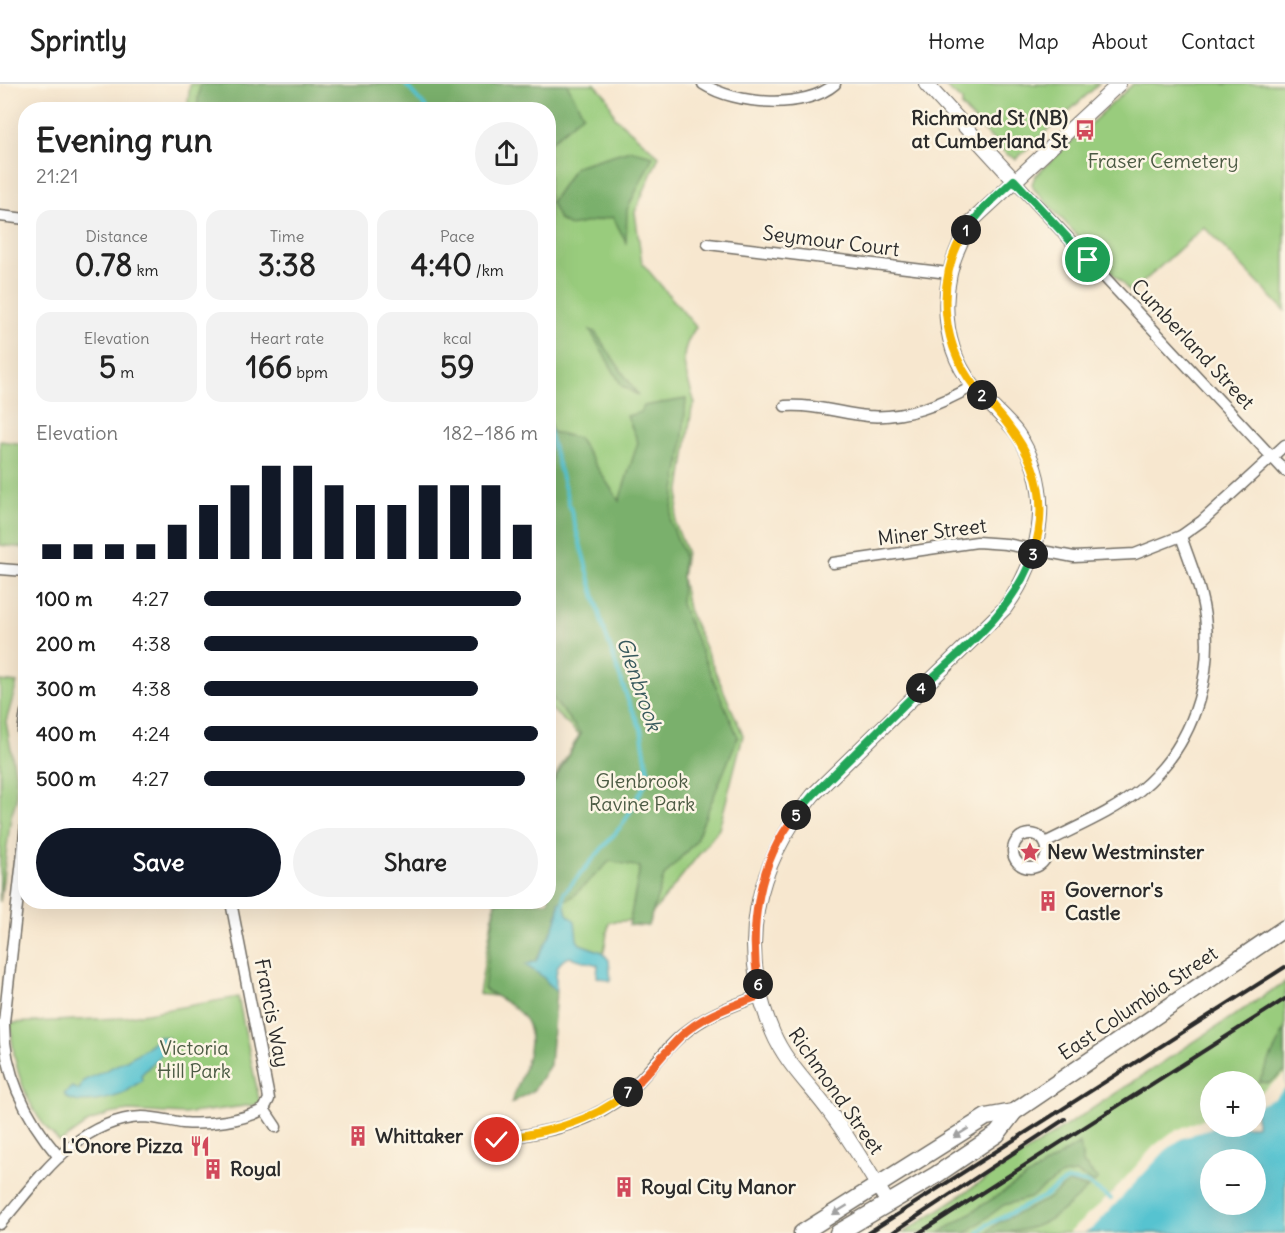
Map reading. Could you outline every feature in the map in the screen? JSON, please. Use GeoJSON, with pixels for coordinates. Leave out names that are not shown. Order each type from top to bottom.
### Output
{"type":"FeatureCollection","features":[{"type":"Feature","properties":{"kind":"main road","name":"East Columbia Street"},"geometry":{"type":"LineString","coordinates":[[838,1233],[997,1134],[1014,1112],[1285,927]]}},
{"type":"Feature","properties":{"kind":"main road","name":"East Columbia Street"},"geometry":{"type":"LineString","coordinates":[[802,1233],[986,1118],[1014,1112]]}},
{"type":"Feature","properties":{"kind":"street"},"geometry":{"type":"LineString","coordinates":[[703,84],[722,94],[795,102],[824,94],[835,84]]}},
{"type":"Feature","properties":{"kind":"street","name":"Cumberland Street"},"geometry":{"type":"LineString","coordinates":[[926,84],[1285,471]]}},
{"type":"Feature","properties":{"kind":"street","name":"Richmond Street"},"geometry":{"type":"LineString","coordinates":[[888,1203],[833,1116],[790,1063],[773,1035],[759,996],[754,958],[756,908],[772,856],[790,823],[813,795],[1005,608],[1021,586],[1035,550],[1041,521],[1039,485],[1027,451],[1016,433],[973,386],[958,361],[947,329],[948,273],[961,238],[973,220],[1119,84]]}},
{"type":"Feature","properties":{"kind":"street"},"geometry":{"type":"LineString","coordinates":[[0,216],[18,218]]}},
{"type":"Feature","properties":{"kind":"street","name":"Seymour Court"},"geometry":{"type":"LineString","coordinates":[[708,244],[948,273]]}},
{"type":"Feature","properties":{"kind":"street"},"geometry":{"type":"LineString","coordinates":[[785,406],[804,405],[870,416],[910,413],[949,399],[973,386]]}},
{"type":"Feature","properties":{"kind":"street","name":"Miner Street"},"geometry":{"type":"LineString","coordinates":[[833,563],[977,542],[1006,544],[1074,557],[1105,558],[1135,554],[1180,536],[1202,521],[1285,445]]}},
{"type":"Feature","properties":{"kind":"street"},"geometry":{"type":"LineString","coordinates":[[1045,843],[1140,790],[1170,760],[1190,728],[1203,684],[1206,634],[1200,593],[1180,536]]}},
{"type":"Feature","properties":{"kind":"street"},"geometry":{"type":"LineString","coordinates":[[0,569],[18,570]]}},
{"type":"Feature","properties":{"kind":"street"},"geometry":{"type":"LineString","coordinates":[[18,896],[4,1022],[4,1042],[18,1094],[35,1124],[59,1157]]}},
{"type":"Feature","properties":{"kind":"street","name":"Francis Way"},"geometry":{"type":"LineString","coordinates":[[232,909],[269,1099],[264,1109]]}},
{"type":"Feature","properties":{"kind":"street"},"geometry":{"type":"LineString","coordinates":[[497,1140],[548,1131],[580,1121],[611,1105],[649,1073],[681,1036],[720,1011],[759,996]]}},
{"type":"Feature","properties":{"kind":"street"},"geometry":{"type":"LineString","coordinates":[[0,1224],[59,1157],[85,1134],[116,1120],[144,1117],[194,1123],[250,1115],[264,1109],[276,1127]]}},
{"type":"Feature","properties":{"kind":"green space","name":"Glenbrook Ravine Park"},"geometry":{"type":"Polygon","coordinates":[[[190,84],[595,84],[607,97],[615,117],[659,156],[635,212],[642,263],[696,327],[684,356],[686,373],[695,404],[692,408],[675,523],[686,551],[682,578],[688,609],[743,735],[719,829],[648,919],[609,922],[602,963],[551,954],[542,1002],[479,994],[494,909],[556,909],[556,775],[579,735],[556,714],[556,102],[188,102],[190,84]]]}},
{"type":"Feature","properties":{"kind":"green space"},"geometry":{"type":"Polygon","coordinates":[[[200,84],[567,84],[583,114],[556,137],[556,102],[198,102],[200,84]]]}},
{"type":"Feature","properties":{"kind":"green space","name":"Fraser Cemetery"},"geometry":{"type":"Polygon","coordinates":[[[942,84],[1099,84],[1016,159],[1006,154],[962,107],[962,101],[942,84]]]}},
{"type":"Feature","properties":{"kind":"green space","name":"Fraser Cemetery"},"geometry":{"type":"Polygon","coordinates":[[[1133,84],[1285,84],[1285,311],[1204,227],[1131,293],[1034,189],[1032,184],[1035,176],[1133,84]]]}},
{"type":"Feature","properties":{"kind":"green space"},"geometry":{"type":"Polygon","coordinates":[[[630,150],[653,156],[627,210],[626,242],[613,217],[570,226],[559,220],[556,213],[556,195],[576,166],[630,150]]]}},
{"type":"Feature","properties":{"kind":"green space"},"geometry":{"type":"Polygon","coordinates":[[[590,330],[595,332],[638,395],[622,386],[590,330]]]}},
{"type":"Feature","properties":{"kind":"green space"},"geometry":{"type":"Polygon","coordinates":[[[686,399],[682,449],[670,521],[683,553],[681,604],[738,737],[695,842],[664,876],[648,926],[629,925],[640,867],[610,861],[572,897],[559,902],[555,925],[536,961],[526,965],[542,975],[556,992],[550,1065],[533,1091],[511,1103],[526,1065],[530,1034],[528,1025],[521,1014],[484,989],[495,909],[556,909],[556,778],[581,734],[556,703],[556,433],[578,438],[619,501],[638,442],[627,416],[641,412],[644,406],[686,399]]]}},
{"type":"Feature","properties":{"kind":"green space"},"geometry":{"type":"Polygon","coordinates":[[[0,441],[18,443],[18,547],[0,545],[0,441]]]}},
{"type":"Feature","properties":{"kind":"green space"},"geometry":{"type":"Polygon","coordinates":[[[0,681],[17,683],[6,722],[16,777],[16,801],[11,816],[0,902],[0,681]]]}},
{"type":"Feature","properties":{"kind":"green space"},"geometry":{"type":"Polygon","coordinates":[[[1285,982],[1285,1077],[1266,1091],[1266,1071],[1200,1071],[1200,1127],[1071,1233],[903,1233],[1285,982]]]}},
{"type":"Feature","properties":{"kind":"green space","name":"Victoria Hill Park"},"geometry":{"type":"Polygon","coordinates":[[[238,997],[260,1104],[184,1114],[129,1111],[109,1114],[89,1122],[60,1142],[48,1130],[30,1103],[14,1056],[11,1023],[119,1018],[238,997]]]}},
{"type":"Feature","properties":{"kind":"green space"},"geometry":{"type":"Polygon","coordinates":[[[1285,1028],[1285,1071],[1270,1083],[1266,1083],[1264,1071],[1285,1028]]]}},
{"type":"Feature","properties":{"kind":"green space"},"geometry":{"type":"Polygon","coordinates":[[[1080,1143],[1083,1163],[1098,1179],[1094,1183],[1076,1173],[1062,1175],[1030,1198],[1004,1205],[966,1233],[939,1233],[1080,1143]]]}},
{"type":"Feature","properties":{"kind":"green space"},"geometry":{"type":"Polygon","coordinates":[[[1069,1183],[1088,1188],[1053,1217],[1019,1231],[986,1233],[998,1223],[1046,1200],[1069,1183]]]}},
{"type":"Feature","properties":{"kind":"water"},"geometry":{"type":"Polygon","coordinates":[[[564,901],[567,914],[575,921],[577,940],[580,944],[602,952],[609,960],[611,981],[597,977],[598,965],[570,957],[564,959],[558,967],[556,992],[542,976],[525,965],[536,961],[555,925],[559,902],[564,901]]]}},
{"type":"Feature","properties":{"kind":"water"},"geometry":{"type":"Polygon","coordinates":[[[158,1036],[168,1038],[169,1046],[141,1075],[142,1081],[126,1092],[103,1100],[84,1102],[68,1099],[64,1094],[72,1087],[79,1090],[83,1081],[144,1049],[158,1036]]]}},
{"type":"Feature","properties":{"kind":"water"},"geometry":{"type":"Polygon","coordinates":[[[1285,1077],[1285,1233],[1071,1233],[1156,1149],[1200,1130],[1200,1137],[1266,1137],[1266,1091],[1285,1077]]]}},
{"type":"Feature","properties":{"kind":"pier"},"geometry":{"type":"Polygon","coordinates":[[[1285,1074],[1285,1088],[1275,1098],[1266,1102],[1266,1088],[1285,1074]]]}},
{"type":"Feature","properties":{"kind":"pier"},"geometry":{"type":"Polygon","coordinates":[[[1200,1120],[1200,1132],[1181,1139],[1165,1151],[1093,1228],[1085,1233],[1068,1233],[1109,1196],[1154,1146],[1172,1132],[1200,1120]]]}},
{"type":"Feature","properties":{"kind":"waterway","name":"Glenbrook"},"geometry":{"type":"LineString","coordinates":[[405,84],[421,102]]}},
{"type":"Feature","properties":{"kind":"waterway","name":"Glenbrook"},"geometry":{"type":"LineString","coordinates":[[556,456],[603,627],[629,703],[641,729],[649,777],[623,824],[564,893],[563,905]]}},
{"type":"Feature","properties":{"kind":"waterway"},"geometry":{"type":"LineString","coordinates":[[978,1233],[985,1226],[1043,1197],[1067,1180],[1087,1183],[1111,1199]]}},
{"type":"Feature","properties":{"kind":"railway"},"geometry":{"type":"LineString","coordinates":[[868,1233],[1285,967]]}},
{"type":"Feature","properties":{"kind":"railway"},"geometry":{"type":"LineString","coordinates":[[919,1233],[1285,999]]}},
{"type":"Feature","properties":{"kind":"railway"},"geometry":{"type":"LineString","coordinates":[[892,1233],[1065,1119]]}},
{"type":"Feature","properties":{"kind":"place","name":"Richmond St (NB) at Cumberland St"},"geometry":{"type":"Point","coordinates":[1085,130]}},
{"type":"Feature","properties":{"kind":"place","name":"New Westminster"},"geometry":{"type":"Point","coordinates":[1030,852]}},
{"type":"Feature","properties":{"kind":"place","name":"Governor's Castle"},"geometry":{"type":"Point","coordinates":[1048,901]}},
{"type":"Feature","properties":{"kind":"place","name":"Whittaker"},"geometry":{"type":"Point","coordinates":[358,1136]}},
{"type":"Feature","properties":{"kind":"place","name":"L'Onore Pizza"},"geometry":{"type":"Point","coordinates":[200,1146]}},
{"type":"Feature","properties":{"kind":"place","name":"Royal"},"geometry":{"type":"Point","coordinates":[213,1169]}},
{"type":"Feature","properties":{"kind":"place","name":"Royal City Manor"},"geometry":{"type":"Point","coordinates":[624,1187]}},
{"type":"Feature","properties":{"kind":"route"},"geometry":{"type":"LineString","coordinates":[[497,1140],[548,1131],[580,1121],[611,1105],[649,1073],[681,1036],[705,1018],[759,996],[753,930],[756,908],[772,856],[790,823],[813,795],[905,703],[1005,608],[1021,586],[1035,550],[1041,521],[1039,485],[1027,451],[1016,433],[973,386],[958,361],[947,329],[948,273],[961,238],[973,220],[1014,180],[1088,260]]}}]}
